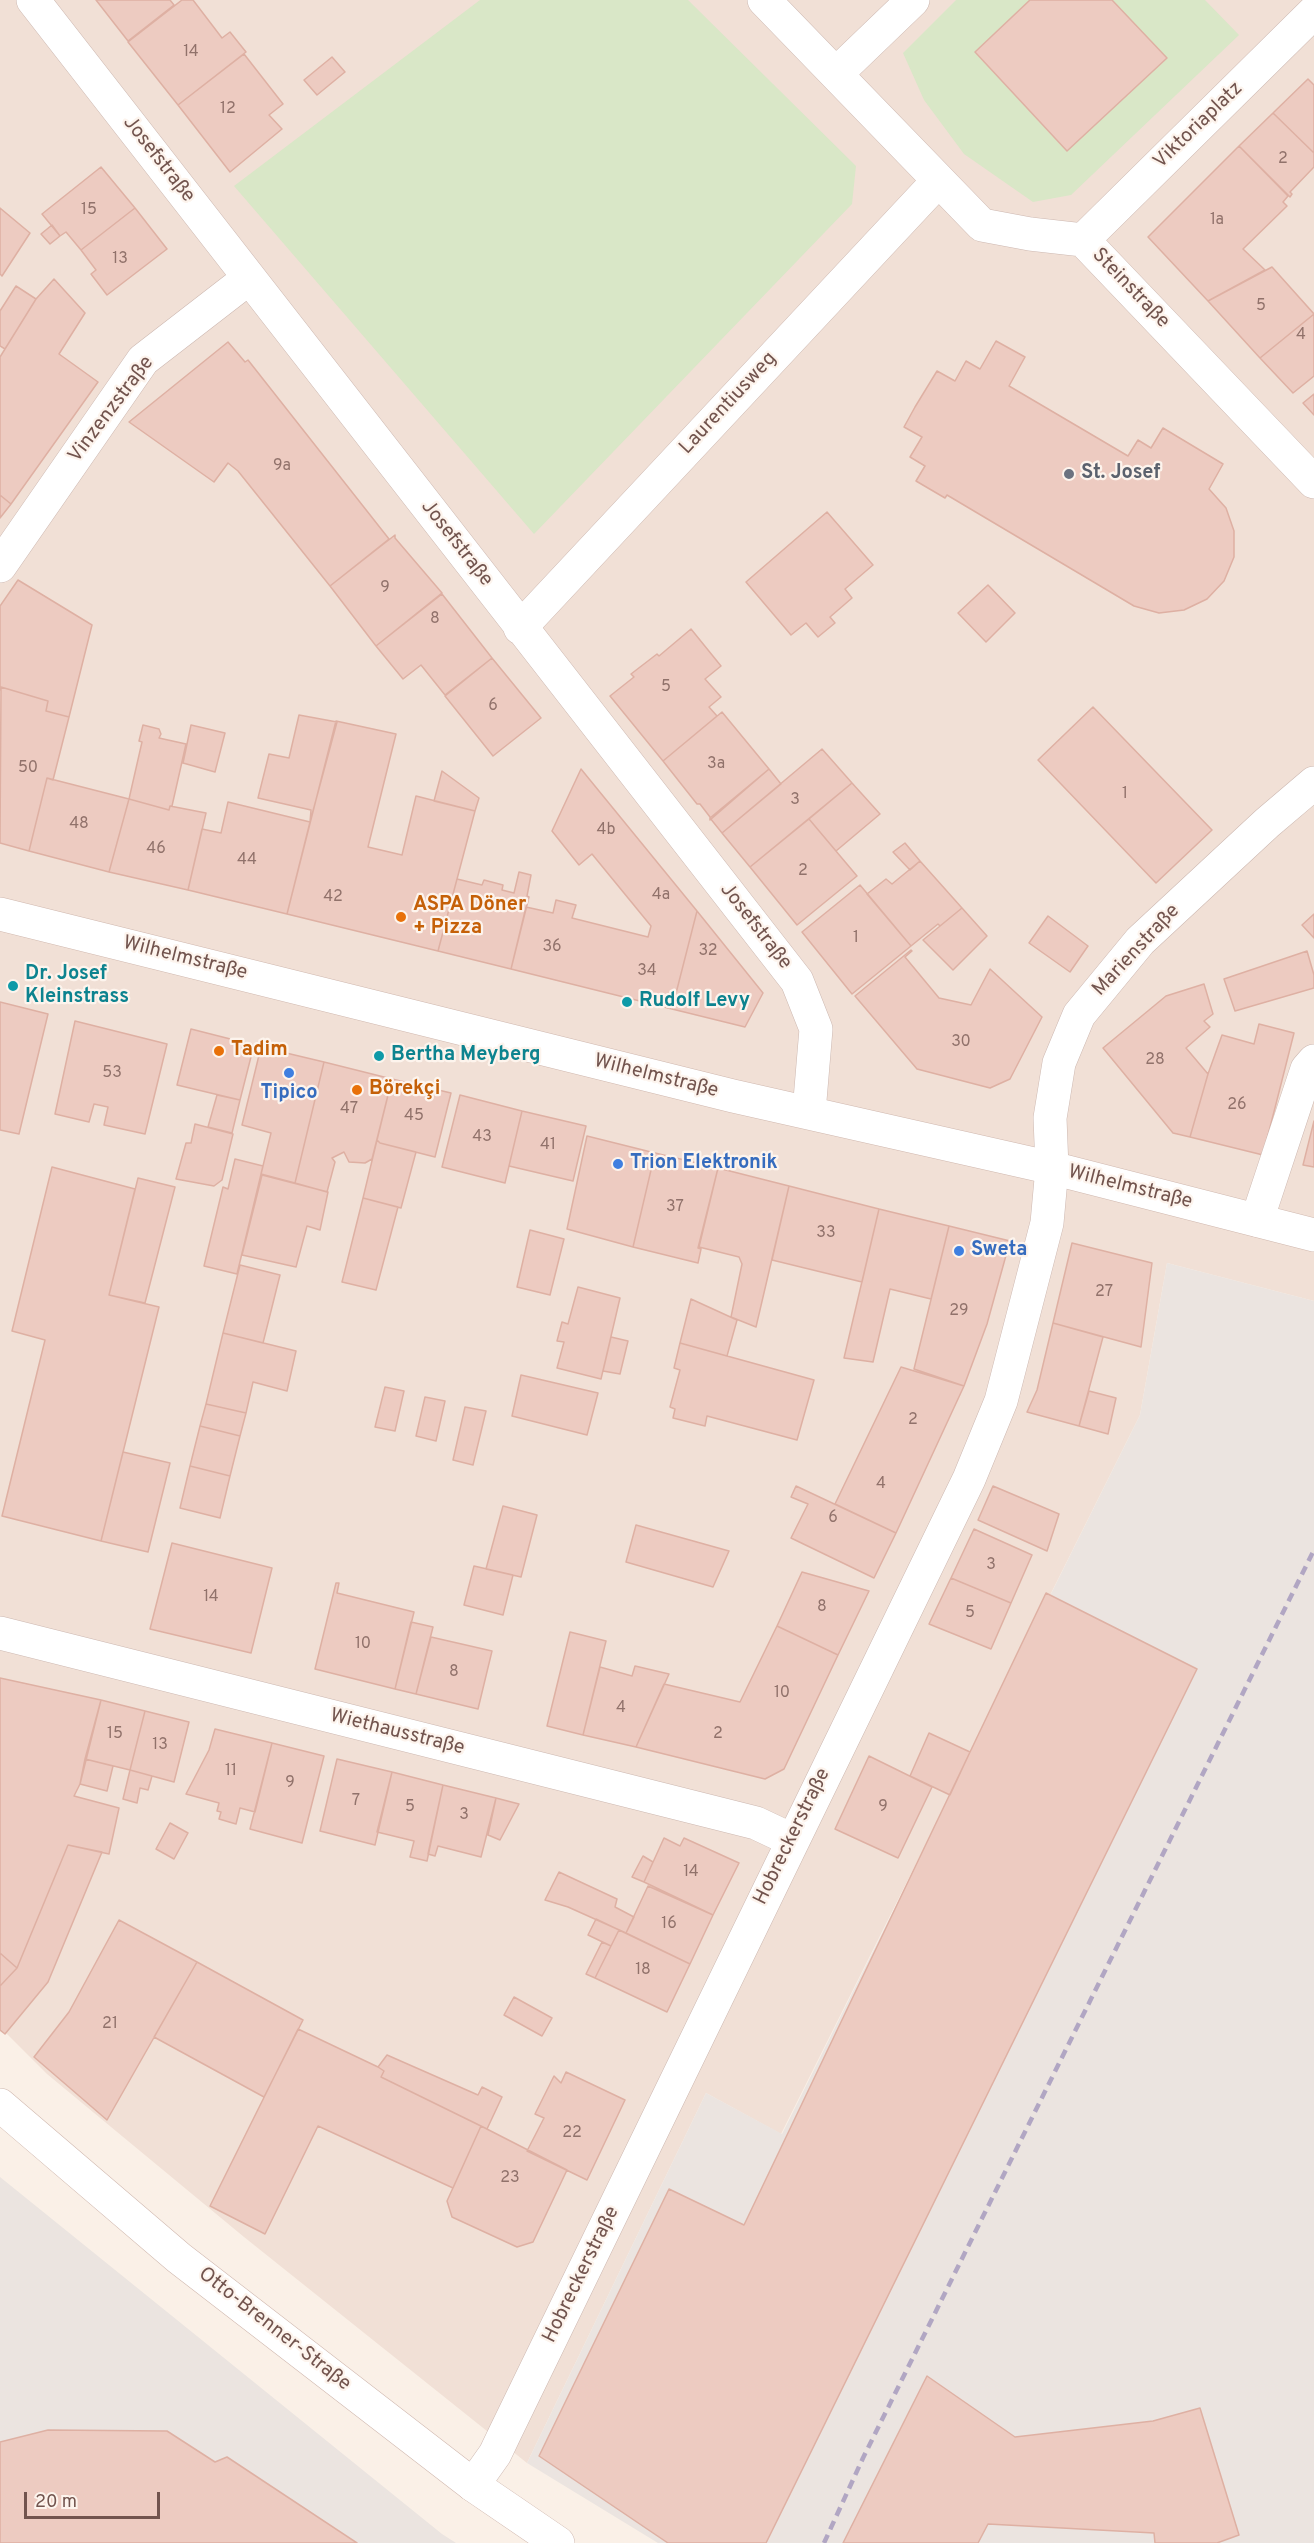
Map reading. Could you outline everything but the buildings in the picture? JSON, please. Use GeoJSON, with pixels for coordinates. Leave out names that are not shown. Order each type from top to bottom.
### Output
{"type":"FeatureCollection","features":[{"type":"Feature","properties":{"kind":"street","name":"Josefstraße"},"geometry":{"type":"LineString","coordinates":[[33,0],[797,981],[816,1029],[809,1112]]}},
{"type":"Feature","properties":{"kind":"street","name":"Steinstraße"},"geometry":{"type":"LineString","coordinates":[[764,0],[982,225],[1030,234],[1083,240],[1314,482]]}},
{"type":"Feature","properties":{"kind":"street"},"geometry":{"type":"LineString","coordinates":[[836,74],[913,0]]}},
{"type":"Feature","properties":{"kind":"street","name":"Viktoriaplatz"},"geometry":{"type":"LineString","coordinates":[[1083,240],[1314,12]]}},
{"type":"Feature","properties":{"kind":"street","name":"Laurentiusweg"},"geometry":{"type":"LineString","coordinates":[[520,628],[938,181]]}},
{"type":"Feature","properties":{"kind":"street","name":"Vinzenzstraße"},"geometry":{"type":"LineString","coordinates":[[0,566],[143,360],[249,278]]}},
{"type":"Feature","properties":{"kind":"street","name":"Marienstraße"},"geometry":{"type":"LineString","coordinates":[[1052,1168],[1050,1118],[1059,1063],[1079,1015],[1140,941],[1314,783]]}},
{"type":"Feature","properties":{"kind":"street","name":"Wilhelmstraße"},"geometry":{"type":"LineString","coordinates":[[0,914],[733,1096],[1052,1168],[1314,1235]]}},
{"type":"Feature","properties":{"kind":"street"},"geometry":{"type":"LineString","coordinates":[[1257,1220],[1307,1069],[1314,1061]]}},
{"type":"Feature","properties":{"kind":"street","name":"Hobreckerstraße"},"geometry":{"type":"LineString","coordinates":[[473,2485],[495,2454],[969,1479],[1001,1401],[1047,1223],[1052,1168]]}},
{"type":"Feature","properties":{"kind":"street","name":"Wiethausstraße"},"geometry":{"type":"LineString","coordinates":[[0,1633],[756,1823],[792,1840]]}},
{"type":"Feature","properties":{"kind":"street","name":"Otto-Brenner-Straße"},"geometry":{"type":"LineString","coordinates":[[0,2104],[179,2258],[473,2485],[558,2543]]}},
{"type":"Feature","properties":{"kind":"shaded area"},"geometry":{"type":"Polygon","coordinates":[[[0,0],[1314,0],[1314,1301],[1167,1263],[1140,1415],[781,2134],[706,2093],[527,2463],[244,2237],[47,2074],[0,2027],[0,0]]]}},
{"type":"Feature","properties":{"kind":"shaded area"},"geometry":{"type":"Polygon","coordinates":[[[1167,1263],[1314,1301],[1314,2543],[658,2543],[527,2463],[706,2093],[782,2134],[1140,1415],[1167,1263]]]}},
{"type":"Feature","properties":{"kind":"shaded area"},"geometry":{"type":"Polygon","coordinates":[[[0,2177],[442,2534],[456,2543],[0,2543],[0,2177]]]}},
{"type":"Feature","properties":{"kind":"green space"},"geometry":{"type":"Polygon","coordinates":[[[480,0],[688,0],[856,166],[852,204],[534,534],[234,186],[480,0]]]}},
{"type":"Feature","properties":{"kind":"green space"},"geometry":{"type":"Polygon","coordinates":[[[956,0],[1205,0],[1239,35],[1071,195],[1033,202],[964,154],[924,100],[903,53],[956,0]]]}},
{"type":"Feature","properties":{"kind":"railway"},"geometry":{"type":"LineString","coordinates":[[824,2543],[863,2458],[1314,1550]]}},
{"type":"Feature","properties":{"kind":"place","name":"St. Josef"},"geometry":{"type":"Point","coordinates":[1069,474]}},
{"type":"Feature","properties":{"kind":"place","name":"ASPA Döner + Pizza"},"geometry":{"type":"Point","coordinates":[401,917]}},
{"type":"Feature","properties":{"kind":"place","name":"Dr. Josef Kleinstrass"},"geometry":{"type":"Point","coordinates":[13,986]}},
{"type":"Feature","properties":{"kind":"place","name":"Rudolf Levy"},"geometry":{"type":"Point","coordinates":[627,1002]}},
{"type":"Feature","properties":{"kind":"place","name":"Tadim"},"geometry":{"type":"Point","coordinates":[219,1051]}},
{"type":"Feature","properties":{"kind":"place","name":"Bertha Meyberg"},"geometry":{"type":"Point","coordinates":[379,1056]}},
{"type":"Feature","properties":{"kind":"place","name":"Tipico"},"geometry":{"type":"Point","coordinates":[289,1073]}},
{"type":"Feature","properties":{"kind":"place","name":"Börekçi"},"geometry":{"type":"Point","coordinates":[357,1090]}},
{"type":"Feature","properties":{"kind":"place","name":"Trion Elektronik"},"geometry":{"type":"Point","coordinates":[618,1164]}},
{"type":"Feature","properties":{"kind":"place","name":"Sweta"},"geometry":{"type":"Point","coordinates":[959,1251]}}]}
